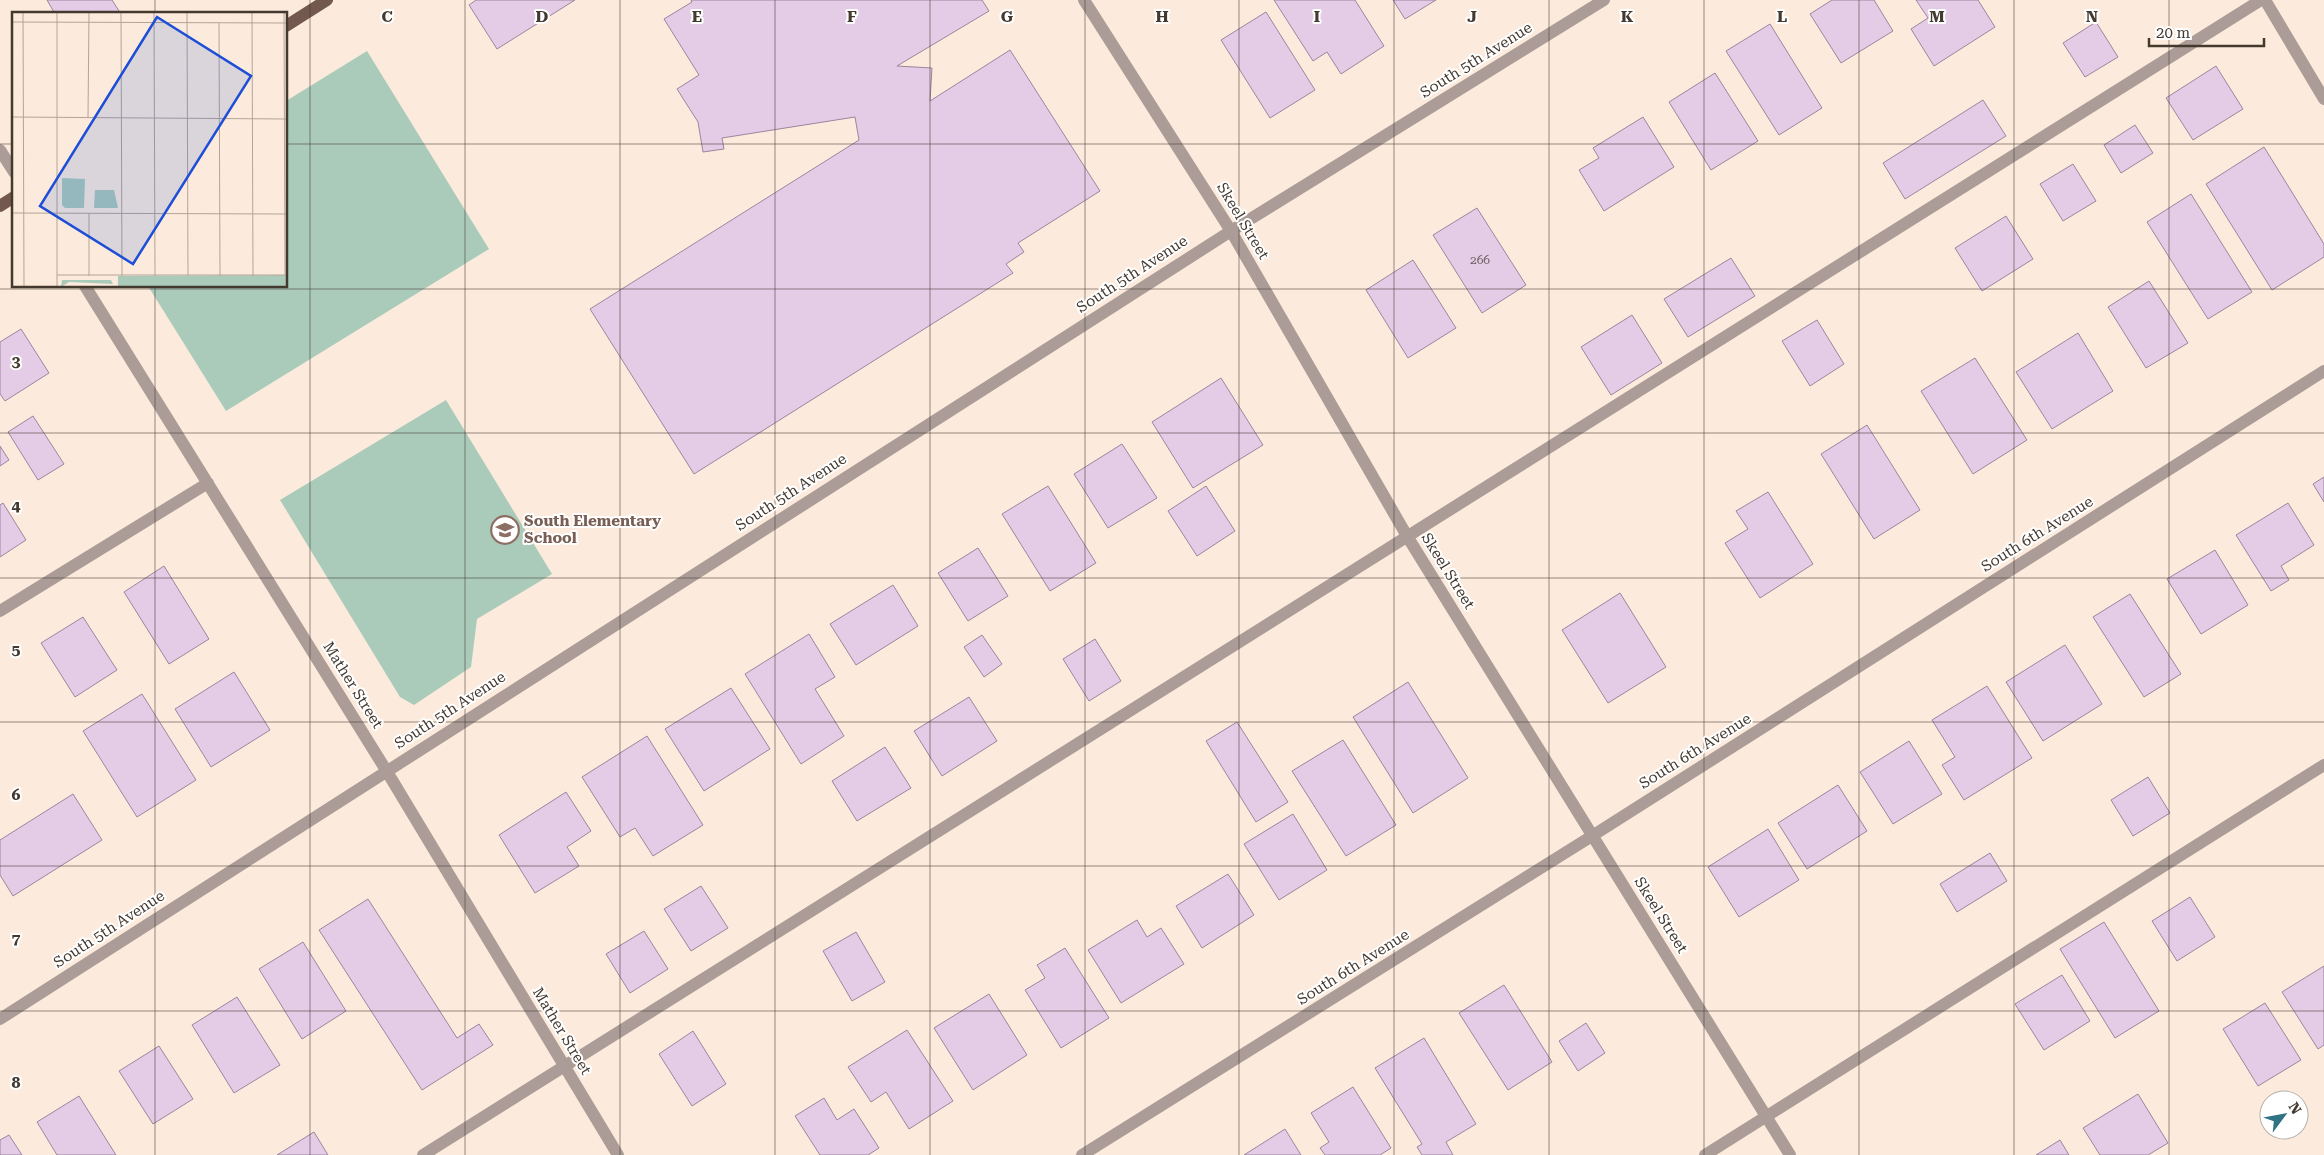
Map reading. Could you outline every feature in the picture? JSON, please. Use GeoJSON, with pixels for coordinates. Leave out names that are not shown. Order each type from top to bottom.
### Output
{"type":"FeatureCollection","features":[{"type":"Feature","properties":{"kind":"main road"},"geometry":{"type":"LineString","coordinates":[[288,25],[327,0]]}},
{"type":"Feature","properties":{"kind":"main road"},"geometry":{"type":"LineString","coordinates":[[0,206],[12,199]]}},
{"type":"Feature","properties":{"kind":"street","name":"Skeel Street"},"geometry":{"type":"LineString","coordinates":[[1084,0],[1231,230],[1407,536],[1790,1155]]}},
{"type":"Feature","properties":{"kind":"street","name":"South 5th Avenue"},"geometry":{"type":"LineString","coordinates":[[0,1019],[1231,230],[1604,0]]}},
{"type":"Feature","properties":{"kind":"street"},"geometry":{"type":"LineString","coordinates":[[423,1155],[2263,0],[2324,99]]}},
{"type":"Feature","properties":{"kind":"street"},"geometry":{"type":"LineString","coordinates":[[0,150],[12,169]]}},
{"type":"Feature","properties":{"kind":"street","name":"Mather Street"},"geometry":{"type":"LineString","coordinates":[[86,288],[386,770],[618,1155]]}},
{"type":"Feature","properties":{"kind":"street","name":"South 6th Avenue"},"geometry":{"type":"LineString","coordinates":[[1082,1155],[1592,836],[2324,371]]}},
{"type":"Feature","properties":{"kind":"street"},"geometry":{"type":"LineString","coordinates":[[0,611],[208,483]]}},
{"type":"Feature","properties":{"kind":"street"},"geometry":{"type":"LineString","coordinates":[[1705,1155],[2324,765]]}},
{"type":"Feature","properties":{"kind":"green space"},"geometry":{"type":"Polygon","coordinates":[[[367,51],[489,249],[226,411],[149,288],[288,288],[288,100],[367,51]]]}},
{"type":"Feature","properties":{"kind":"green space"},"geometry":{"type":"Polygon","coordinates":[[[446,400],[552,574],[477,619],[471,667],[414,705],[400,697],[280,500],[446,400]]]}},
{"type":"Feature","properties":{"kind":"building"},"geometry":{"type":"Polygon","coordinates":[[[47,0],[112,0],[120,12],[54,12],[47,0]]]}},
{"type":"Feature","properties":{"kind":"building"},"geometry":{"type":"Polygon","coordinates":[[[476,0],[575,0],[497,49],[469,5],[476,0]]]}},
{"type":"Feature","properties":{"kind":"building"},"geometry":{"type":"Polygon","coordinates":[[[691,0],[982,0],[989,11],[897,66],[932,68],[930,101],[1010,50],[1100,191],[1018,243],[1024,252],[1006,264],[1013,273],[694,474],[590,309],[859,140],[855,117],[722,138],[724,149],[703,152],[698,122],[677,89],[699,75],[664,19],[692,2],[691,0]]]}},
{"type":"Feature","properties":{"kind":"building"},"geometry":{"type":"Polygon","coordinates":[[[1274,0],[1355,0],[1384,46],[1341,74],[1327,52],[1313,61],[1274,0]]]}},
{"type":"Feature","properties":{"kind":"building"},"geometry":{"type":"Polygon","coordinates":[[[1393,0],[1436,0],[1405,19],[1393,0]]]}},
{"type":"Feature","properties":{"kind":"building"},"geometry":{"type":"Polygon","coordinates":[[[1832,0],[1874,0],[1893,31],[1841,63],[1810,14],[1832,0]]]}},
{"type":"Feature","properties":{"kind":"building"},"geometry":{"type":"Polygon","coordinates":[[[1916,0],[1978,0],[1995,27],[1934,66],[1911,29],[1928,18],[1916,0]]]}},
{"type":"Feature","properties":{"kind":"building"},"geometry":{"type":"Polygon","coordinates":[[[1266,12],[1315,90],[1270,118],[1221,40],[1266,12]]]}},
{"type":"Feature","properties":{"kind":"building"},"geometry":{"type":"Polygon","coordinates":[[[2096,22],[2118,57],[2085,77],[2063,43],[2096,22]]]}},
{"type":"Feature","properties":{"kind":"building"},"geometry":{"type":"Polygon","coordinates":[[[1770,24],[1822,108],[1779,135],[1726,51],[1770,24]]]}},
{"type":"Feature","properties":{"kind":"building"},"geometry":{"type":"Polygon","coordinates":[[[2216,66],[2243,109],[2193,140],[2166,98],[2216,66]]]}},
{"type":"Feature","properties":{"kind":"building"},"geometry":{"type":"Polygon","coordinates":[[[1715,73],[1758,141],[1711,170],[1669,102],[1715,73]]]}},
{"type":"Feature","properties":{"kind":"building"},"geometry":{"type":"Polygon","coordinates":[[[1983,100],[2006,136],[1905,199],[1883,163],[1983,100]]]}},
{"type":"Feature","properties":{"kind":"building"},"geometry":{"type":"Polygon","coordinates":[[[1643,117],[1674,167],[1604,211],[1579,170],[1599,158],[1593,148],[1643,117]]]}},
{"type":"Feature","properties":{"kind":"building"},"geometry":{"type":"Polygon","coordinates":[[[2135,125],[2153,153],[2121,173],[2104,145],[2135,125]]]}},
{"type":"Feature","properties":{"kind":"building"},"geometry":{"type":"Polygon","coordinates":[[[2264,147],[2324,244],[2324,257],[2272,290],[2206,184],[2264,147]]]}},
{"type":"Feature","properties":{"kind":"building"},"geometry":{"type":"Polygon","coordinates":[[[2073,164],[2096,201],[2063,221],[2040,184],[2073,164]]]}},
{"type":"Feature","properties":{"kind":"building"},"geometry":{"type":"Polygon","coordinates":[[[2191,194],[2252,292],[2208,319],[2147,222],[2191,194]]]}},
{"type":"Feature","properties":{"kind":"building"},"geometry":{"type":"Polygon","coordinates":[[[1477,208],[1526,285],[1482,313],[1433,235],[1477,208]]]}},
{"type":"Feature","properties":{"kind":"building"},"geometry":{"type":"Polygon","coordinates":[[[2006,216],[2033,259],[1982,291],[1955,248],[2006,216]]]}},
{"type":"Feature","properties":{"kind":"building"},"geometry":{"type":"Polygon","coordinates":[[[1731,258],[1755,296],[1688,337],[1664,299],[1731,258]]]}},
{"type":"Feature","properties":{"kind":"building"},"geometry":{"type":"Polygon","coordinates":[[[1413,260],[1456,328],[1408,358],[1366,290],[1413,260]]]}},
{"type":"Feature","properties":{"kind":"building"},"geometry":{"type":"Polygon","coordinates":[[[2149,281],[2188,343],[2146,368],[2108,307],[2149,281]]]}},
{"type":"Feature","properties":{"kind":"building"},"geometry":{"type":"Polygon","coordinates":[[[1632,315],[1662,363],[1611,395],[1581,347],[1632,315]]]}},
{"type":"Feature","properties":{"kind":"building"},"geometry":{"type":"Polygon","coordinates":[[[1817,320],[1844,364],[1810,386],[1782,341],[1817,320]]]}},
{"type":"Feature","properties":{"kind":"building"},"geometry":{"type":"Polygon","coordinates":[[[21,329],[49,373],[5,401],[0,394],[0,342],[21,329]]]}},
{"type":"Feature","properties":{"kind":"building"},"geometry":{"type":"Polygon","coordinates":[[[2078,333],[2113,391],[2052,429],[2016,372],[2078,333]]]}},
{"type":"Feature","properties":{"kind":"building"},"geometry":{"type":"Polygon","coordinates":[[[1975,358],[2027,440],[1973,474],[1921,391],[1975,358]]]}},
{"type":"Feature","properties":{"kind":"building"},"geometry":{"type":"Polygon","coordinates":[[[1221,378],[1263,445],[1193,488],[1152,422],[1221,378]]]}},
{"type":"Feature","properties":{"kind":"building"},"geometry":{"type":"Polygon","coordinates":[[[33,416],[64,464],[38,480],[8,432],[33,416]]]}},
{"type":"Feature","properties":{"kind":"building"},"geometry":{"type":"Polygon","coordinates":[[[1867,425],[1920,510],[1874,539],[1821,454],[1867,425]]]}},
{"type":"Feature","properties":{"kind":"building"},"geometry":{"type":"Polygon","coordinates":[[[1122,444],[1157,498],[1108,528],[1074,474],[1122,444]]]}},
{"type":"Feature","properties":{"kind":"building"},"geometry":{"type":"Polygon","coordinates":[[[0,446],[9,460],[0,466],[0,446]]]}},
{"type":"Feature","properties":{"kind":"building"},"geometry":{"type":"Polygon","coordinates":[[[2324,477],[2324,502],[2313,484],[2324,477]]]}},
{"type":"Feature","properties":{"kind":"building"},"geometry":{"type":"Polygon","coordinates":[[[1048,486],[1096,563],[1050,591],[1002,514],[1048,486]]]}},
{"type":"Feature","properties":{"kind":"building"},"geometry":{"type":"Polygon","coordinates":[[[1206,486],[1235,531],[1197,556],[1168,511],[1206,486]]]}},
{"type":"Feature","properties":{"kind":"building"},"geometry":{"type":"Polygon","coordinates":[[[1768,492],[1813,564],[1760,598],[1725,543],[1748,529],[1736,511],[1768,492]]]}},
{"type":"Feature","properties":{"kind":"building"},"geometry":{"type":"Polygon","coordinates":[[[3,503],[26,540],[0,557],[0,505],[3,503]]]}},
{"type":"Feature","properties":{"kind":"building"},"geometry":{"type":"Polygon","coordinates":[[[2288,503],[2314,545],[2281,566],[2289,580],[2271,591],[2236,535],[2288,503]]]}},
{"type":"Feature","properties":{"kind":"building"},"geometry":{"type":"Polygon","coordinates":[[[978,548],[1008,596],[968,621],[938,573],[978,548]]]}},
{"type":"Feature","properties":{"kind":"building"},"geometry":{"type":"Polygon","coordinates":[[[2215,550],[2248,605],[2201,634],[2167,579],[2215,550]]]}},
{"type":"Feature","properties":{"kind":"building"},"geometry":{"type":"Polygon","coordinates":[[[164,566],[209,639],[169,664],[124,592],[164,566]]]}},
{"type":"Feature","properties":{"kind":"building"},"geometry":{"type":"Polygon","coordinates":[[[893,585],[918,626],[856,665],[830,624],[893,585]]]}},
{"type":"Feature","properties":{"kind":"building"},"geometry":{"type":"Polygon","coordinates":[[[1620,593],[1666,667],[1608,703],[1562,630],[1620,593]]]}},
{"type":"Feature","properties":{"kind":"building"},"geometry":{"type":"Polygon","coordinates":[[[2130,594],[2181,674],[2144,697],[2093,617],[2130,594]]]}},
{"type":"Feature","properties":{"kind":"building"},"geometry":{"type":"Polygon","coordinates":[[[83,617],[117,670],[75,697],[41,643],[83,617]]]}},
{"type":"Feature","properties":{"kind":"building"},"geometry":{"type":"Polygon","coordinates":[[[809,634],[835,677],[815,689],[844,736],[801,764],[745,674],[809,634]]]}},
{"type":"Feature","properties":{"kind":"building"},"geometry":{"type":"Polygon","coordinates":[[[982,635],[1002,664],[984,677],[964,647],[982,635]]]}},
{"type":"Feature","properties":{"kind":"building"},"geometry":{"type":"Polygon","coordinates":[[[1095,639],[1121,681],[1089,701],[1063,659],[1095,639]]]}},
{"type":"Feature","properties":{"kind":"building"},"geometry":{"type":"Polygon","coordinates":[[[2065,645],[2102,704],[2043,741],[2006,682],[2065,645]]]}},
{"type":"Feature","properties":{"kind":"building"},"geometry":{"type":"Polygon","coordinates":[[[234,672],[270,730],[211,767],[175,709],[234,672]]]}},
{"type":"Feature","properties":{"kind":"building"},"geometry":{"type":"Polygon","coordinates":[[[1408,682],[1468,778],[1413,813],[1353,717],[1408,682]]]}},
{"type":"Feature","properties":{"kind":"building"},"geometry":{"type":"Polygon","coordinates":[[[1987,686],[2032,758],[1964,800],[1942,765],[1955,757],[1932,720],[1987,686]]]}},
{"type":"Feature","properties":{"kind":"building"},"geometry":{"type":"Polygon","coordinates":[[[731,688],[770,749],[704,791],[665,729],[731,688]]]}},
{"type":"Feature","properties":{"kind":"building"},"geometry":{"type":"Polygon","coordinates":[[[142,694],[196,780],[137,817],[83,731],[142,694]]]}},
{"type":"Feature","properties":{"kind":"building"},"geometry":{"type":"Polygon","coordinates":[[[969,697],[997,741],[942,776],[914,731],[969,697]]]}},
{"type":"Feature","properties":{"kind":"building"},"geometry":{"type":"Polygon","coordinates":[[[1237,722],[1288,802],[1256,822],[1206,741],[1237,722]]]}},
{"type":"Feature","properties":{"kind":"building"},"geometry":{"type":"Polygon","coordinates":[[[647,736],[703,825],[653,856],[635,828],[620,837],[582,777],[647,736]]]}},
{"type":"Feature","properties":{"kind":"building"},"geometry":{"type":"Polygon","coordinates":[[[1343,740],[1396,825],[1346,856],[1292,771],[1343,740]]]}},
{"type":"Feature","properties":{"kind":"building"},"geometry":{"type":"Polygon","coordinates":[[[1909,741],[1942,794],[1893,824],[1860,772],[1909,741]]]}},
{"type":"Feature","properties":{"kind":"building"},"geometry":{"type":"Polygon","coordinates":[[[885,747],[911,788],[857,821],[832,781],[885,747]]]}},
{"type":"Feature","properties":{"kind":"building"},"geometry":{"type":"Polygon","coordinates":[[[2148,777],[2170,813],[2133,836],[2111,800],[2148,777]]]}},
{"type":"Feature","properties":{"kind":"building"},"geometry":{"type":"Polygon","coordinates":[[[1838,785],[1867,831],[1807,869],[1778,823],[1838,785]]]}},
{"type":"Feature","properties":{"kind":"building"},"geometry":{"type":"Polygon","coordinates":[[[566,792],[591,831],[567,847],[579,866],[535,893],[499,835],[566,792]]]}},
{"type":"Feature","properties":{"kind":"building"},"geometry":{"type":"Polygon","coordinates":[[[73,794],[102,840],[13,896],[0,875],[0,840],[73,794]]]}},
{"type":"Feature","properties":{"kind":"building"},"geometry":{"type":"Polygon","coordinates":[[[1293,814],[1327,870],[1279,900],[1244,844],[1293,814]]]}},
{"type":"Feature","properties":{"kind":"building"},"geometry":{"type":"Polygon","coordinates":[[[1768,829],[1799,880],[1739,917],[1708,867],[1768,829]]]}},
{"type":"Feature","properties":{"kind":"building"},"geometry":{"type":"Polygon","coordinates":[[[1990,853],[2007,881],[1957,912],[1940,884],[1990,853]]]}},
{"type":"Feature","properties":{"kind":"building"},"geometry":{"type":"Polygon","coordinates":[[[1228,874],[1254,915],[1202,948],[1176,906],[1228,874]]]}},
{"type":"Feature","properties":{"kind":"building"},"geometry":{"type":"Polygon","coordinates":[[[701,886],[728,928],[691,951],[664,909],[701,886]]]}},
{"type":"Feature","properties":{"kind":"building"},"geometry":{"type":"Polygon","coordinates":[[[2190,897],[2215,937],[2177,961],[2152,921],[2190,897]]]}},
{"type":"Feature","properties":{"kind":"building"},"geometry":{"type":"Polygon","coordinates":[[[368,899],[457,1038],[479,1024],[493,1045],[422,1090],[319,930],[368,899]]]}},
{"type":"Feature","properties":{"kind":"building"},"geometry":{"type":"Polygon","coordinates":[[[1137,920],[1147,937],[1161,928],[1184,964],[1121,1003],[1088,950],[1137,920]]]}},
{"type":"Feature","properties":{"kind":"building"},"geometry":{"type":"Polygon","coordinates":[[[2104,922],[2159,1011],[2115,1038],[2060,949],[2104,922]]]}},
{"type":"Feature","properties":{"kind":"building"},"geometry":{"type":"Polygon","coordinates":[[[644,931],[668,969],[630,993],[606,954],[644,931]]]}},
{"type":"Feature","properties":{"kind":"building"},"geometry":{"type":"Polygon","coordinates":[[[856,932],[885,982],[852,1001],[823,951],[856,932]]]}},
{"type":"Feature","properties":{"kind":"building"},"geometry":{"type":"Polygon","coordinates":[[[303,942],[346,1011],[302,1039],[259,969],[303,942]]]}},
{"type":"Feature","properties":{"kind":"building"},"geometry":{"type":"Polygon","coordinates":[[[1065,948],[1109,1018],[1061,1048],[1025,990],[1045,978],[1037,965],[1065,948]]]}},
{"type":"Feature","properties":{"kind":"building"},"geometry":{"type":"Polygon","coordinates":[[[2324,966],[2324,1045],[2318,1049],[2282,992],[2324,966]]]}},
{"type":"Feature","properties":{"kind":"building"},"geometry":{"type":"Polygon","coordinates":[[[2062,975],[2090,1021],[2044,1050],[2015,1004],[2062,975]]]}},
{"type":"Feature","properties":{"kind":"building"},"geometry":{"type":"Polygon","coordinates":[[[1504,985],[1552,1062],[1508,1090],[1459,1013],[1504,985]]]}},
{"type":"Feature","properties":{"kind":"building"},"geometry":{"type":"Polygon","coordinates":[[[989,994],[1027,1055],[973,1090],[934,1028],[989,994]]]}},
{"type":"Feature","properties":{"kind":"building"},"geometry":{"type":"Polygon","coordinates":[[[237,997],[280,1065],[234,1093],[192,1025],[237,997]]]}},
{"type":"Feature","properties":{"kind":"building"},"geometry":{"type":"Polygon","coordinates":[[[2265,1003],[2301,1060],[2258,1086],[2223,1029],[2265,1003]]]}},
{"type":"Feature","properties":{"kind":"building"},"geometry":{"type":"Polygon","coordinates":[[[1586,1023],[1605,1053],[1578,1071],[1559,1041],[1586,1023]]]}},
{"type":"Feature","properties":{"kind":"building"},"geometry":{"type":"Polygon","coordinates":[[[907,1030],[953,1101],[909,1129],[886,1092],[871,1102],[848,1067],[907,1030]]]}},
{"type":"Feature","properties":{"kind":"building"},"geometry":{"type":"Polygon","coordinates":[[[693,1031],[726,1084],[692,1106],[659,1054],[693,1031]]]}},
{"type":"Feature","properties":{"kind":"building"},"geometry":{"type":"Polygon","coordinates":[[[1424,1038],[1476,1124],[1446,1142],[1453,1155],[1422,1155],[1417,1147],[1422,1144],[1375,1068],[1424,1038]]]}},
{"type":"Feature","properties":{"kind":"building"},"geometry":{"type":"Polygon","coordinates":[[[159,1046],[193,1099],[153,1124],[119,1071],[159,1046]]]}},
{"type":"Feature","properties":{"kind":"building"},"geometry":{"type":"Polygon","coordinates":[[[1353,1087],[1391,1148],[1380,1155],[1325,1155],[1320,1148],[1329,1142],[1311,1113],[1353,1087]]]}},
{"type":"Feature","properties":{"kind":"building"},"geometry":{"type":"Polygon","coordinates":[[[2138,1094],[2168,1143],[2148,1155],[2100,1155],[2083,1128],[2138,1094]]]}},
{"type":"Feature","properties":{"kind":"building"},"geometry":{"type":"Polygon","coordinates":[[[79,1096],[116,1155],[57,1155],[37,1122],[79,1096]]]}},
{"type":"Feature","properties":{"kind":"building"},"geometry":{"type":"Polygon","coordinates":[[[824,1098],[837,1120],[854,1109],[879,1148],[868,1155],[820,1155],[795,1116],[824,1098]]]}},
{"type":"Feature","properties":{"kind":"building"},"geometry":{"type":"Polygon","coordinates":[[[1285,1129],[1301,1155],[1244,1155],[1285,1129]]]}},
{"type":"Feature","properties":{"kind":"building"},"geometry":{"type":"Polygon","coordinates":[[[314,1132],[328,1155],[277,1155],[314,1132]]]}},
{"type":"Feature","properties":{"kind":"building"},"geometry":{"type":"Polygon","coordinates":[[[9,1135],[22,1155],[0,1155],[0,1140],[9,1135]]]}},
{"type":"Feature","properties":{"kind":"building"},"geometry":{"type":"Polygon","coordinates":[[[2060,1140],[2069,1155],[2036,1155],[2060,1140]]]}},
{"type":"Feature","properties":{"kind":"place","name":"South Elementary School"},"geometry":{"type":"Point","coordinates":[505,530]}}]}
